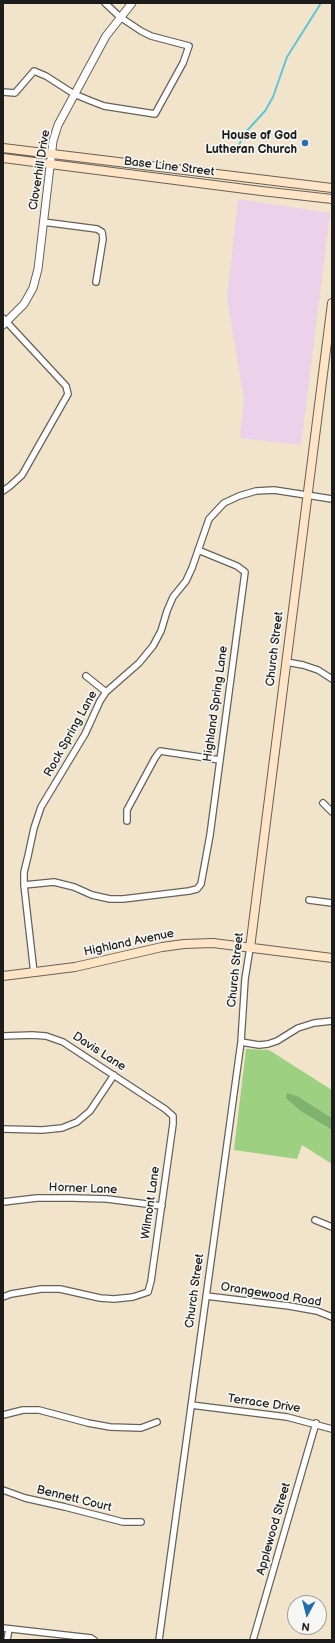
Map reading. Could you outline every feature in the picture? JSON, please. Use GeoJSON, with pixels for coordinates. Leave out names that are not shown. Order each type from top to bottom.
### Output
{"type":"FeatureCollection","features":[{"type":"Feature","properties":{"kind":"main road","name":"Base Line Street"},"geometry":{"type":"LineString","coordinates":[[3,148],[332,188]]}},
{"type":"Feature","properties":{"kind":"main road","name":"Base Line Street"},"geometry":{"type":"LineString","coordinates":[[3,158],[248,190],[332,199]]}},
{"type":"Feature","properties":{"kind":"main road","name":"Church Street"},"geometry":{"type":"LineString","coordinates":[[250,948],[307,496],[330,339],[332,303]]}},
{"type":"Feature","properties":{"kind":"main road","name":"Highland Avenue"},"geometry":{"type":"LineString","coordinates":[[3,976],[75,967],[162,947],[184,944],[213,943],[332,958]]}},
{"type":"Feature","properties":{"kind":"street"},"geometry":{"type":"LineString","coordinates":[[3,92],[15,93],[34,71],[46,76],[74,94],[104,106],[155,114],[183,63],[189,46],[151,36],[141,31],[120,17],[105,3]]}},
{"type":"Feature","properties":{"kind":"street","name":"Cloverhill Drive"},"geometry":{"type":"LineString","coordinates":[[4,322],[24,304],[33,288],[38,269],[53,141],[58,125],[106,36],[132,3]]}},
{"type":"Feature","properties":{"kind":"street"},"geometry":{"type":"LineString","coordinates":[[43,222],[97,229],[102,232],[103,239],[96,282]]}},
{"type":"Feature","properties":{"kind":"street"},"geometry":{"type":"LineString","coordinates":[[3,491],[22,475],[68,394],[66,386],[4,322]]}},
{"type":"Feature","properties":{"kind":"street","name":"Rock Spring Lane"},"geometry":{"type":"LineString","coordinates":[[34,973],[24,885],[24,872],[34,828],[41,807],[85,734],[100,701],[106,692],[139,664],[162,631],[167,611],[173,597],[186,580],[192,568],[209,519],[224,503],[239,496],[256,491],[274,490],[332,499]]}},
{"type":"Feature","properties":{"kind":"street","name":"Highland Spring Lane"},"geometry":{"type":"LineString","coordinates":[[24,885],[54,882],[74,886],[92,895],[110,899],[123,899],[197,889],[201,884],[210,835],[245,572],[237,566],[198,550]]}},
{"type":"Feature","properties":{"kind":"street"},"geometry":{"type":"LineString","coordinates":[[286,662],[303,665],[318,670],[332,679]]}},
{"type":"Feature","properties":{"kind":"street"},"geometry":{"type":"LineString","coordinates":[[86,676],[106,692]]}},
{"type":"Feature","properties":{"kind":"street"},"geometry":{"type":"LineString","coordinates":[[126,821],[127,810],[160,751],[220,760]]}},
{"type":"Feature","properties":{"kind":"street"},"geometry":{"type":"LineString","coordinates":[[323,803],[332,812]]}},
{"type":"Feature","properties":{"kind":"street"},"geometry":{"type":"LineString","coordinates":[[309,900],[332,903]]}},
{"type":"Feature","properties":{"kind":"street","name":"Church Street"},"geometry":{"type":"LineString","coordinates":[[159,1640],[241,1042],[250,948]]}},
{"type":"Feature","properties":{"kind":"street"},"geometry":{"type":"LineString","coordinates":[[241,1042],[259,1045],[268,1044],[277,1041],[298,1028],[314,1023],[332,1021]]}},
{"type":"Feature","properties":{"kind":"street","name":"Davis Lane"},"geometry":{"type":"LineString","coordinates":[[3,1036],[46,1036],[63,1042],[165,1109],[173,1116]]}},
{"type":"Feature","properties":{"kind":"street"},"geometry":{"type":"LineString","coordinates":[[3,1129],[42,1130],[62,1128],[77,1122],[90,1112],[114,1075]]}},
{"type":"Feature","properties":{"kind":"street","name":"Wilmont Lane"},"geometry":{"type":"LineString","coordinates":[[3,1297],[11,1294],[41,1289],[60,1289],[100,1298],[114,1299],[133,1297],[148,1292],[152,1281],[173,1116]]}},
{"type":"Feature","properties":{"kind":"street","name":"Horner Lane"},"geometry":{"type":"LineString","coordinates":[[3,1202],[37,1198],[73,1198],[107,1199],[162,1206]]}},
{"type":"Feature","properties":{"kind":"street"},"geometry":{"type":"LineString","coordinates":[[315,1220],[332,1227]]}},
{"type":"Feature","properties":{"kind":"street","name":"Orangewood Road"},"geometry":{"type":"LineString","coordinates":[[206,1296],[289,1306],[317,1311],[332,1316]]}},
{"type":"Feature","properties":{"kind":"street","name":"Terrace Drive"},"geometry":{"type":"LineString","coordinates":[[191,1405],[287,1417],[316,1423],[332,1429]]}},
{"type":"Feature","properties":{"kind":"street"},"geometry":{"type":"LineString","coordinates":[[3,1415],[23,1410],[39,1410],[88,1423],[110,1427],[141,1428],[157,1422]]}},
{"type":"Feature","properties":{"kind":"street","name":"Applewood Street"},"geometry":{"type":"LineString","coordinates":[[253,1640],[316,1423]]}},
{"type":"Feature","properties":{"kind":"street","name":"Bennett Court"},"geometry":{"type":"LineString","coordinates":[[3,1490],[25,1498],[123,1522],[141,1522]]}},
{"type":"Feature","properties":{"kind":"street"},"geometry":{"type":"LineString","coordinates":[[7,1640],[6,1628],[91,1638],[94,1640]]}},
{"type":"Feature","properties":{"kind":"shaded area"},"geometry":{"type":"Polygon","coordinates":[[[238,199],[330,213],[301,445],[240,438],[244,399],[227,299],[238,199]]]}},
{"type":"Feature","properties":{"kind":"green space"},"geometry":{"type":"Polygon","coordinates":[[[246,1049],[269,1050],[332,1090],[332,1118],[299,1097],[302,1112],[332,1130],[332,1164],[302,1145],[297,1159],[234,1150],[246,1049]]]}},
{"type":"Feature","properties":{"kind":"green space"},"geometry":{"type":"Polygon","coordinates":[[[287,1093],[299,1097],[332,1118],[332,1130],[302,1112],[286,1098],[287,1093]]]}},
{"type":"Feature","properties":{"kind":"waterway"},"geometry":{"type":"LineString","coordinates":[[239,145],[244,134],[265,111],[273,97],[287,57],[321,3]]}},
{"type":"Feature","properties":{"kind":"place","name":"House of God Lutheran Church"},"geometry":{"type":"Point","coordinates":[305,143]}}]}
